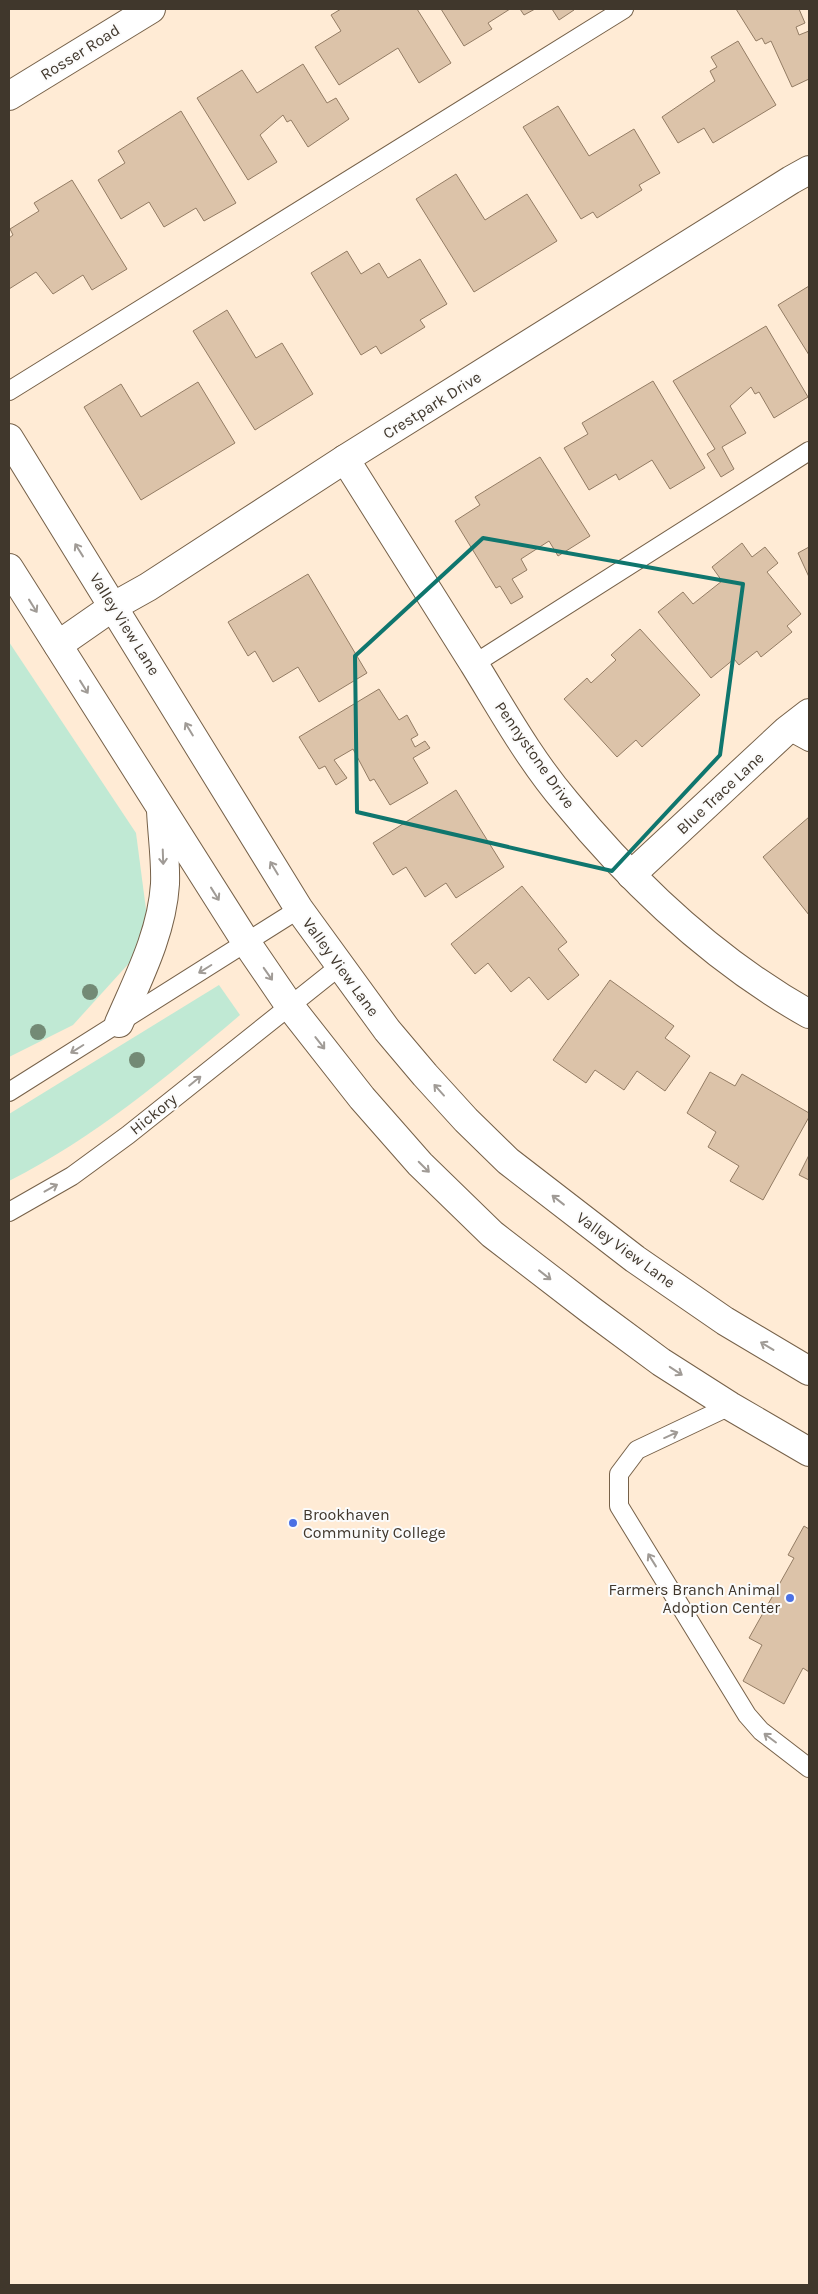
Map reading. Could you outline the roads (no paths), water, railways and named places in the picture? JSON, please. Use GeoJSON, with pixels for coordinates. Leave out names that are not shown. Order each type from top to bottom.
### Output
{"type":"FeatureCollection","features":[{"type":"Feature","properties":{"kind":"main road","name":"Rosser Road"},"geometry":{"type":"LineString","coordinates":[[9,96],[151,9]]}},
{"type":"Feature","properties":{"kind":"main road","name":"Crestpark Drive"},"geometry":{"type":"LineString","coordinates":[[58,646],[114,606],[156,582],[345,459],[809,170]]}},
{"type":"Feature","properties":{"kind":"main road","name":"Valley View Lane"},"geometry":{"type":"LineString","coordinates":[[9,438],[114,606],[299,910],[387,1030],[425,1075],[466,1120],[508,1161],[635,1259],[725,1321],[809,1371]]}},
{"type":"Feature","properties":{"kind":"main road","name":"Pennystone Drive"},"geometry":{"type":"LineString","coordinates":[[345,459],[529,752],[560,795],[631,875],[702,941],[781,998],[809,1014]]}},
{"type":"Feature","properties":{"kind":"main road"},"geometry":{"type":"LineString","coordinates":[[9,568],[246,942],[289,1005],[362,1098],[420,1164],[492,1234],[653,1356],[730,1406],[809,1452]]}},
{"type":"Feature","properties":{"kind":"main road","name":"Blue Trace Lane"},"geometry":{"type":"LineString","coordinates":[[631,875],[798,736],[809,713]]}},
{"type":"Feature","properties":{"kind":"main road"},"geometry":{"type":"LineString","coordinates":[[119,1023],[146,961],[158,921],[164,884],[161,809]]}},
{"type":"Feature","properties":{"kind":"lane"},"geometry":{"type":"LineString","coordinates":[[9,390],[624,9]]}},
{"type":"Feature","properties":{"kind":"lane"},"geometry":{"type":"LineString","coordinates":[[474,664],[809,451]]}},
{"type":"Feature","properties":{"kind":"lane"},"geometry":{"type":"LineString","coordinates":[[9,1092],[299,910]]}},
{"type":"Feature","properties":{"kind":"lane","name":"Hickory"},"geometry":{"type":"LineString","coordinates":[[9,1212],[72,1176],[128,1135],[340,966]]}},
{"type":"Feature","properties":{"kind":"lane"},"geometry":{"type":"LineString","coordinates":[[730,1406],[637,1450],[619,1474],[619,1506],[747,1715],[761,1731],[809,1768]]}},
{"type":"Feature","properties":{"kind":"place","name":"Brookhaven Community College"},"geometry":{"type":"Point","coordinates":[293,1523]}},
{"type":"Feature","properties":{"kind":"place","name":"Farmers Branch Animal Adoption Center"},"geometry":{"type":"Point","coordinates":[790,1598]}}]}
